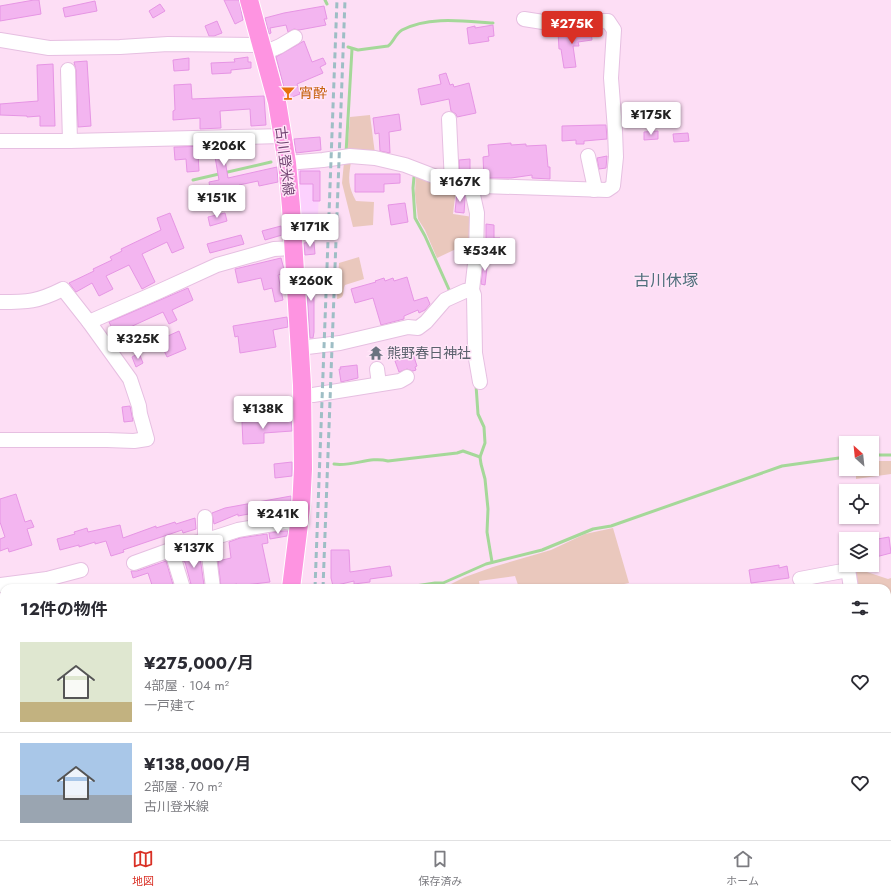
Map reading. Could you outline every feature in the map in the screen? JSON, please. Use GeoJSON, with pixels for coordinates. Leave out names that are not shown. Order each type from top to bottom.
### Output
{"type":"FeatureCollection","features":[{"type":"Feature","properties":{"kind":"main road","name":"古川登米線"},"geometry":{"type":"LineString","coordinates":[[249,0],[277,102],[291,207],[302,395],[303,469],[299,524],[292,584]]}},
{"type":"Feature","properties":{"kind":"street"},"geometry":{"type":"LineString","coordinates":[[286,163],[350,156],[375,158],[405,165],[452,183],[472,186],[594,187],[607,190],[613,186],[616,157],[611,78],[614,30],[608,21],[543,22],[524,19]]}},
{"type":"Feature","properties":{"kind":"street"},"geometry":{"type":"LineString","coordinates":[[0,40],[49,48],[120,47],[168,44],[263,49],[280,46],[295,37]]}},
{"type":"Feature","properties":{"kind":"street"},"geometry":{"type":"LineString","coordinates":[[68,70],[70,141]]}},
{"type":"Feature","properties":{"kind":"street"},"geometry":{"type":"LineString","coordinates":[[450,120],[452,183]]}},
{"type":"Feature","properties":{"kind":"street"},"geometry":{"type":"LineString","coordinates":[[0,141],[70,141],[282,136]]}},
{"type":"Feature","properties":{"kind":"street"},"geometry":{"type":"LineString","coordinates":[[588,156],[594,187]]}},
{"type":"Feature","properties":{"kind":"street"},"geometry":{"type":"LineString","coordinates":[[472,186],[477,213],[476,255],[472,290],[474,295],[475,353],[480,382]]}},
{"type":"Feature","properties":{"kind":"street"},"geometry":{"type":"LineString","coordinates":[[89,322],[217,265],[274,249],[293,248]]}},
{"type":"Feature","properties":{"kind":"street"},"geometry":{"type":"LineString","coordinates":[[0,302],[29,302],[46,298],[63,289],[130,379],[139,406],[147,439],[134,441],[0,440]]}},
{"type":"Feature","properties":{"kind":"street"},"geometry":{"type":"LineString","coordinates":[[299,348],[340,344],[408,327],[418,328],[452,297],[465,291],[472,290]]}},
{"type":"Feature","properties":{"kind":"street"},"geometry":{"type":"LineString","coordinates":[[377,369],[379,384]]}},
{"type":"Feature","properties":{"kind":"street"},"geometry":{"type":"LineString","coordinates":[[302,395],[314,395],[400,381],[406,377]]}},
{"type":"Feature","properties":{"kind":"street"},"geometry":{"type":"LineString","coordinates":[[205,517],[204,535],[207,540],[212,584]]}},
{"type":"Feature","properties":{"kind":"street"},"geometry":{"type":"LineString","coordinates":[[134,563],[181,546],[207,540],[238,530],[285,522],[299,524]]}},
{"type":"Feature","properties":{"kind":"street"},"geometry":{"type":"LineString","coordinates":[[171,550],[182,584]]}},
{"type":"Feature","properties":{"kind":"street"},"geometry":{"type":"LineString","coordinates":[[49,584],[81,570]]}},
{"type":"Feature","properties":{"kind":"street"},"geometry":{"type":"LineString","coordinates":[[800,579],[848,570],[850,584]]}},
{"type":"Feature","properties":{"kind":"shaded area"},"geometry":{"type":"Polygon","coordinates":[[[370,115],[375,154],[347,152],[350,117],[370,115]]]}},
{"type":"Feature","properties":{"kind":"shaded area"},"geometry":{"type":"Polygon","coordinates":[[[344,162],[351,162],[349,182],[351,191],[356,201],[374,202],[373,225],[353,227],[342,183],[344,162]]]}},
{"type":"Feature","properties":{"kind":"shaded area"},"geometry":{"type":"Polygon","coordinates":[[[320,163],[318,216],[297,217],[293,169],[320,163]]]}},
{"type":"Feature","properties":{"kind":"shaded area"},"geometry":{"type":"Polygon","coordinates":[[[416,172],[456,188],[453,214],[473,217],[473,241],[437,258],[425,230],[418,219],[415,194],[416,172]]]}},
{"type":"Feature","properties":{"kind":"shaded area"},"geometry":{"type":"Polygon","coordinates":[[[359,257],[364,279],[345,285],[343,296],[337,299],[339,263],[359,257]]]}},
{"type":"Feature","properties":{"kind":"shaded area"},"geometry":{"type":"Polygon","coordinates":[[[879,461],[891,461],[891,474],[879,476],[879,461]]]}},
{"type":"Feature","properties":{"kind":"shaded area"},"geometry":{"type":"Polygon","coordinates":[[[856,476],[877,476],[856,479],[856,476]]]}},
{"type":"Feature","properties":{"kind":"shaded area"},"geometry":{"type":"Polygon","coordinates":[[[613,528],[629,583],[518,584],[515,576],[479,581],[479,584],[451,584],[465,577],[493,567],[551,550],[585,534],[613,528]]]}},
{"type":"Feature","properties":{"kind":"shaded area"},"geometry":{"type":"Polygon","coordinates":[[[850,572],[867,572],[888,579],[891,578],[891,584],[853,584],[850,572]]]}},
{"type":"Feature","properties":{"kind":"building"},"geometry":{"type":"Polygon","coordinates":[[[39,0],[41,14],[0,21],[0,6],[39,0]]]}},
{"type":"Feature","properties":{"kind":"building"},"geometry":{"type":"Polygon","coordinates":[[[224,0],[239,0],[243,20],[235,24],[224,0]]]}},
{"type":"Feature","properties":{"kind":"building"},"geometry":{"type":"Polygon","coordinates":[[[95,1],[97,11],[65,17],[63,8],[95,1]]]}},
{"type":"Feature","properties":{"kind":"building"},"geometry":{"type":"Polygon","coordinates":[[[160,4],[165,11],[153,18],[149,11],[160,4]]]}},
{"type":"Feature","properties":{"kind":"building"},"geometry":{"type":"Polygon","coordinates":[[[324,6],[327,19],[324,19],[326,25],[299,30],[294,29],[288,32],[286,25],[270,28],[271,33],[269,34],[265,18],[324,6]]]}},
{"type":"Feature","properties":{"kind":"building"},"geometry":{"type":"Polygon","coordinates":[[[217,21],[222,33],[209,36],[205,26],[217,21]]]}},
{"type":"Feature","properties":{"kind":"building"},"geometry":{"type":"Polygon","coordinates":[[[493,25],[494,36],[488,37],[489,41],[469,44],[467,28],[493,25]]]}},
{"type":"Feature","properties":{"kind":"building"},"geometry":{"type":"Polygon","coordinates":[[[591,30],[592,40],[578,42],[579,46],[573,46],[576,67],[564,68],[561,49],[559,49],[558,31],[591,30]]]}},
{"type":"Feature","properties":{"kind":"building"},"geometry":{"type":"Polygon","coordinates":[[[304,41],[312,62],[323,58],[326,64],[320,67],[323,73],[297,84],[300,94],[287,99],[276,57],[304,41]]]}},
{"type":"Feature","properties":{"kind":"building"},"geometry":{"type":"Polygon","coordinates":[[[248,57],[248,62],[251,62],[251,68],[231,70],[231,73],[212,74],[211,63],[235,62],[234,59],[248,57]]]}},
{"type":"Feature","properties":{"kind":"building"},"geometry":{"type":"Polygon","coordinates":[[[189,58],[189,70],[174,71],[173,60],[189,58]]]}},
{"type":"Feature","properties":{"kind":"building"},"geometry":{"type":"Polygon","coordinates":[[[87,61],[91,126],[78,127],[76,70],[74,62],[87,61]]]}},
{"type":"Feature","properties":{"kind":"building"},"geometry":{"type":"Polygon","coordinates":[[[53,64],[55,126],[40,126],[40,116],[27,117],[0,115],[0,104],[38,101],[37,65],[53,64]]]}},
{"type":"Feature","properties":{"kind":"building"},"geometry":{"type":"Polygon","coordinates":[[[446,73],[450,85],[453,84],[454,87],[469,83],[476,113],[457,117],[456,114],[451,111],[449,99],[421,105],[418,89],[441,84],[439,75],[446,73]]]}},
{"type":"Feature","properties":{"kind":"building"},"geometry":{"type":"Polygon","coordinates":[[[191,84],[192,99],[264,96],[266,125],[251,126],[250,109],[220,111],[221,128],[200,129],[200,118],[173,120],[173,111],[175,110],[174,85],[191,84]]]}},
{"type":"Feature","properties":{"kind":"building"},"geometry":{"type":"Polygon","coordinates":[[[399,114],[401,130],[389,132],[390,153],[380,151],[379,133],[375,134],[373,118],[399,114]]]}},
{"type":"Feature","properties":{"kind":"building"},"geometry":{"type":"Polygon","coordinates":[[[606,125],[607,139],[584,141],[584,144],[576,144],[576,140],[562,141],[562,126],[606,125]]]}},
{"type":"Feature","properties":{"kind":"building"},"geometry":{"type":"Polygon","coordinates":[[[658,131],[658,139],[644,140],[644,132],[658,131]]]}},
{"type":"Feature","properties":{"kind":"building"},"geometry":{"type":"Polygon","coordinates":[[[688,133],[689,141],[674,142],[673,134],[688,133]]]}},
{"type":"Feature","properties":{"kind":"building"},"geometry":{"type":"Polygon","coordinates":[[[320,137],[321,150],[296,153],[294,139],[320,137]]]}},
{"type":"Feature","properties":{"kind":"building"},"geometry":{"type":"Polygon","coordinates":[[[511,143],[511,145],[526,144],[526,146],[546,145],[548,167],[550,167],[550,179],[532,178],[532,175],[511,178],[484,178],[483,157],[489,156],[488,145],[511,143]]]}},
{"type":"Feature","properties":{"kind":"building"},"geometry":{"type":"Polygon","coordinates":[[[248,145],[249,152],[224,154],[228,178],[277,167],[278,182],[259,186],[258,181],[239,185],[240,188],[211,195],[209,182],[219,180],[214,151],[198,153],[199,171],[187,172],[186,159],[175,160],[174,147],[248,145]]]}},
{"type":"Feature","properties":{"kind":"building"},"geometry":{"type":"Polygon","coordinates":[[[607,156],[606,168],[599,169],[597,158],[607,156]]]}},
{"type":"Feature","properties":{"kind":"building"},"geometry":{"type":"Polygon","coordinates":[[[470,159],[470,174],[460,175],[459,160],[470,159]]]}},
{"type":"Feature","properties":{"kind":"building"},"geometry":{"type":"Polygon","coordinates":[[[300,171],[320,171],[320,201],[313,201],[313,184],[300,184],[300,171]]]}},
{"type":"Feature","properties":{"kind":"building"},"geometry":{"type":"Polygon","coordinates":[[[355,174],[400,174],[400,183],[384,184],[384,192],[355,192],[355,174]]]}},
{"type":"Feature","properties":{"kind":"building"},"geometry":{"type":"Polygon","coordinates":[[[206,189],[210,206],[199,209],[195,192],[206,189]]]}},
{"type":"Feature","properties":{"kind":"building"},"geometry":{"type":"Polygon","coordinates":[[[457,192],[464,193],[464,213],[455,212],[457,192]]]}},
{"type":"Feature","properties":{"kind":"building"},"geometry":{"type":"Polygon","coordinates":[[[405,203],[408,222],[391,225],[388,205],[405,203]]]}},
{"type":"Feature","properties":{"kind":"building"},"geometry":{"type":"Polygon","coordinates":[[[170,213],[184,248],[172,253],[167,242],[142,254],[155,282],[142,289],[129,265],[106,276],[113,289],[99,296],[92,283],[76,292],[69,283],[94,271],[93,269],[112,260],[110,257],[122,251],[121,249],[161,230],[157,218],[170,213]]]}},
{"type":"Feature","properties":{"kind":"building"},"geometry":{"type":"Polygon","coordinates":[[[225,213],[227,221],[210,226],[208,217],[225,213]]]}},
{"type":"Feature","properties":{"kind":"building"},"geometry":{"type":"Polygon","coordinates":[[[318,217],[318,227],[303,228],[302,218],[318,217]]]}},
{"type":"Feature","properties":{"kind":"building"},"geometry":{"type":"Polygon","coordinates":[[[486,224],[494,225],[494,238],[500,238],[501,257],[486,254],[486,224]]]}},
{"type":"Feature","properties":{"kind":"building"},"geometry":{"type":"Polygon","coordinates":[[[281,226],[282,235],[265,240],[262,231],[281,226]]]}},
{"type":"Feature","properties":{"kind":"building"},"geometry":{"type":"Polygon","coordinates":[[[241,235],[244,244],[210,253],[207,244],[241,235]]]}},
{"type":"Feature","properties":{"kind":"building"},"geometry":{"type":"Polygon","coordinates":[[[314,242],[315,254],[305,255],[304,243],[314,242]]]}},
{"type":"Feature","properties":{"kind":"building"},"geometry":{"type":"Polygon","coordinates":[[[281,258],[285,273],[278,275],[283,300],[275,302],[272,288],[264,290],[261,278],[238,283],[235,269],[281,258]]]}},
{"type":"Feature","properties":{"kind":"building"},"geometry":{"type":"Polygon","coordinates":[[[484,259],[488,259],[485,285],[481,284],[484,259]]]}},
{"type":"Feature","properties":{"kind":"building"},"geometry":{"type":"Polygon","coordinates":[[[313,274],[315,288],[314,332],[313,338],[310,338],[306,275],[313,274]]]}},
{"type":"Feature","properties":{"kind":"building"},"geometry":{"type":"Polygon","coordinates":[[[407,277],[414,301],[427,297],[430,304],[425,310],[419,313],[418,310],[404,316],[404,319],[381,325],[373,298],[355,303],[351,289],[376,282],[375,281],[384,278],[385,281],[393,278],[394,281],[407,277]]]}},
{"type":"Feature","properties":{"kind":"building"},"geometry":{"type":"Polygon","coordinates":[[[188,288],[193,300],[172,310],[177,320],[169,324],[163,312],[115,334],[109,322],[188,288]]]}},
{"type":"Feature","properties":{"kind":"building"},"geometry":{"type":"Polygon","coordinates":[[[287,317],[288,327],[273,330],[276,347],[240,353],[238,336],[235,337],[233,326],[287,317]]]}},
{"type":"Feature","properties":{"kind":"building"},"geometry":{"type":"Polygon","coordinates":[[[179,331],[186,349],[167,357],[159,340],[179,331]]]}},
{"type":"Feature","properties":{"kind":"building"},"geometry":{"type":"Polygon","coordinates":[[[139,353],[143,363],[136,367],[132,357],[139,353]]]}},
{"type":"Feature","properties":{"kind":"building"},"geometry":{"type":"Polygon","coordinates":[[[413,354],[417,366],[415,367],[416,370],[413,371],[407,369],[399,372],[395,361],[413,354]]]}},
{"type":"Feature","properties":{"kind":"building"},"geometry":{"type":"Polygon","coordinates":[[[357,365],[358,378],[341,382],[340,367],[357,365]]]}},
{"type":"Feature","properties":{"kind":"building"},"geometry":{"type":"Polygon","coordinates":[[[130,406],[133,421],[124,422],[122,407],[130,406]]]}},
{"type":"Feature","properties":{"kind":"building"},"geometry":{"type":"Polygon","coordinates":[[[291,419],[292,431],[264,433],[264,443],[243,444],[242,422],[291,419]]]}},
{"type":"Feature","properties":{"kind":"building"},"geometry":{"type":"Polygon","coordinates":[[[292,462],[292,476],[275,478],[274,464],[292,462]]]}},
{"type":"Feature","properties":{"kind":"building"},"geometry":{"type":"Polygon","coordinates":[[[16,494],[25,522],[31,520],[34,527],[27,529],[32,545],[9,552],[8,548],[0,551],[0,539],[5,537],[0,522],[0,499],[16,494]]]}},
{"type":"Feature","properties":{"kind":"building"},"geometry":{"type":"Polygon","coordinates":[[[291,496],[291,506],[238,516],[238,514],[214,524],[212,513],[225,508],[291,496]]]}},
{"type":"Feature","properties":{"kind":"building"},"geometry":{"type":"Polygon","coordinates":[[[195,518],[196,529],[183,533],[182,530],[123,550],[124,552],[111,556],[106,541],[95,544],[95,542],[79,547],[79,545],[60,550],[57,539],[75,534],[74,532],[87,528],[88,532],[120,525],[123,538],[156,526],[156,528],[175,522],[176,524],[195,518]]]}},
{"type":"Feature","properties":{"kind":"building"},"geometry":{"type":"Polygon","coordinates":[[[288,531],[287,536],[270,539],[269,533],[288,531]]]}},
{"type":"Feature","properties":{"kind":"building"},"geometry":{"type":"Polygon","coordinates":[[[267,534],[268,543],[262,544],[270,582],[254,584],[221,584],[218,561],[231,558],[229,542],[240,538],[267,534]]]}},
{"type":"Feature","properties":{"kind":"building"},"geometry":{"type":"Polygon","coordinates":[[[889,537],[891,553],[879,556],[879,539],[889,537]]]}},
{"type":"Feature","properties":{"kind":"building"},"geometry":{"type":"Polygon","coordinates":[[[331,550],[349,550],[350,572],[390,566],[392,576],[370,579],[370,582],[354,584],[354,581],[341,584],[332,584],[331,578],[331,550]]]}},
{"type":"Feature","properties":{"kind":"building"},"geometry":{"type":"Polygon","coordinates":[[[198,551],[204,584],[191,584],[182,555],[198,551]]]}},
{"type":"Feature","properties":{"kind":"building"},"geometry":{"type":"Polygon","coordinates":[[[166,561],[173,584],[152,584],[148,573],[133,578],[131,571],[137,571],[166,561]]]}},
{"type":"Feature","properties":{"kind":"building"},"geometry":{"type":"Polygon","coordinates":[[[779,565],[779,568],[787,566],[789,578],[751,583],[749,570],[779,565]]]}},
{"type":"Feature","properties":{"kind":"waterway"},"geometry":{"type":"LineString","coordinates":[[325,0],[327,4]]}},
{"type":"Feature","properties":{"kind":"waterway"},"geometry":{"type":"LineString","coordinates":[[348,47],[358,50],[388,46],[402,30],[412,26],[435,21],[446,20],[493,23]]}},
{"type":"Feature","properties":{"kind":"waterway"},"geometry":{"type":"LineString","coordinates":[[346,153],[352,49]]}},
{"type":"Feature","properties":{"kind":"waterway"},"geometry":{"type":"LineString","coordinates":[[193,180],[271,162]]}},
{"type":"Feature","properties":{"kind":"waterway"},"geometry":{"type":"LineString","coordinates":[[414,177],[413,188],[415,218],[425,236],[451,294]]}},
{"type":"Feature","properties":{"kind":"waterway"},"geometry":{"type":"LineString","coordinates":[[476,385],[478,414],[484,427],[485,443],[480,457],[485,479],[488,509],[487,532],[492,562]]}},
{"type":"Feature","properties":{"kind":"waterway"},"geometry":{"type":"LineString","coordinates":[[334,464],[341,465],[374,460],[388,461],[463,451],[480,457]]}},
{"type":"Feature","properties":{"kind":"waterway"},"geometry":{"type":"LineString","coordinates":[[879,455],[891,455]]}},
{"type":"Feature","properties":{"kind":"waterway"},"geometry":{"type":"LineString","coordinates":[[428,584],[443,583],[486,564],[542,550],[593,529],[611,526],[782,466],[839,458]]}},
{"type":"Feature","properties":{"kind":"railway"},"geometry":{"type":"LineString","coordinates":[[315,584],[337,0]]}},
{"type":"Feature","properties":{"kind":"railway"},"geometry":{"type":"LineString","coordinates":[[323,584],[345,0]]}},
{"type":"Feature","properties":{"kind":"place","name":"宵酔"},"geometry":{"type":"Point","coordinates":[288,93]}},
{"type":"Feature","properties":{"kind":"place","name":"熊野春日神社"},"geometry":{"type":"Point","coordinates":[376,353]}},
{"type":"Feature","properties":{"kind":"district","name":"古川休塚"},"geometry":{"type":"Point","coordinates":[666,280]}}]}
